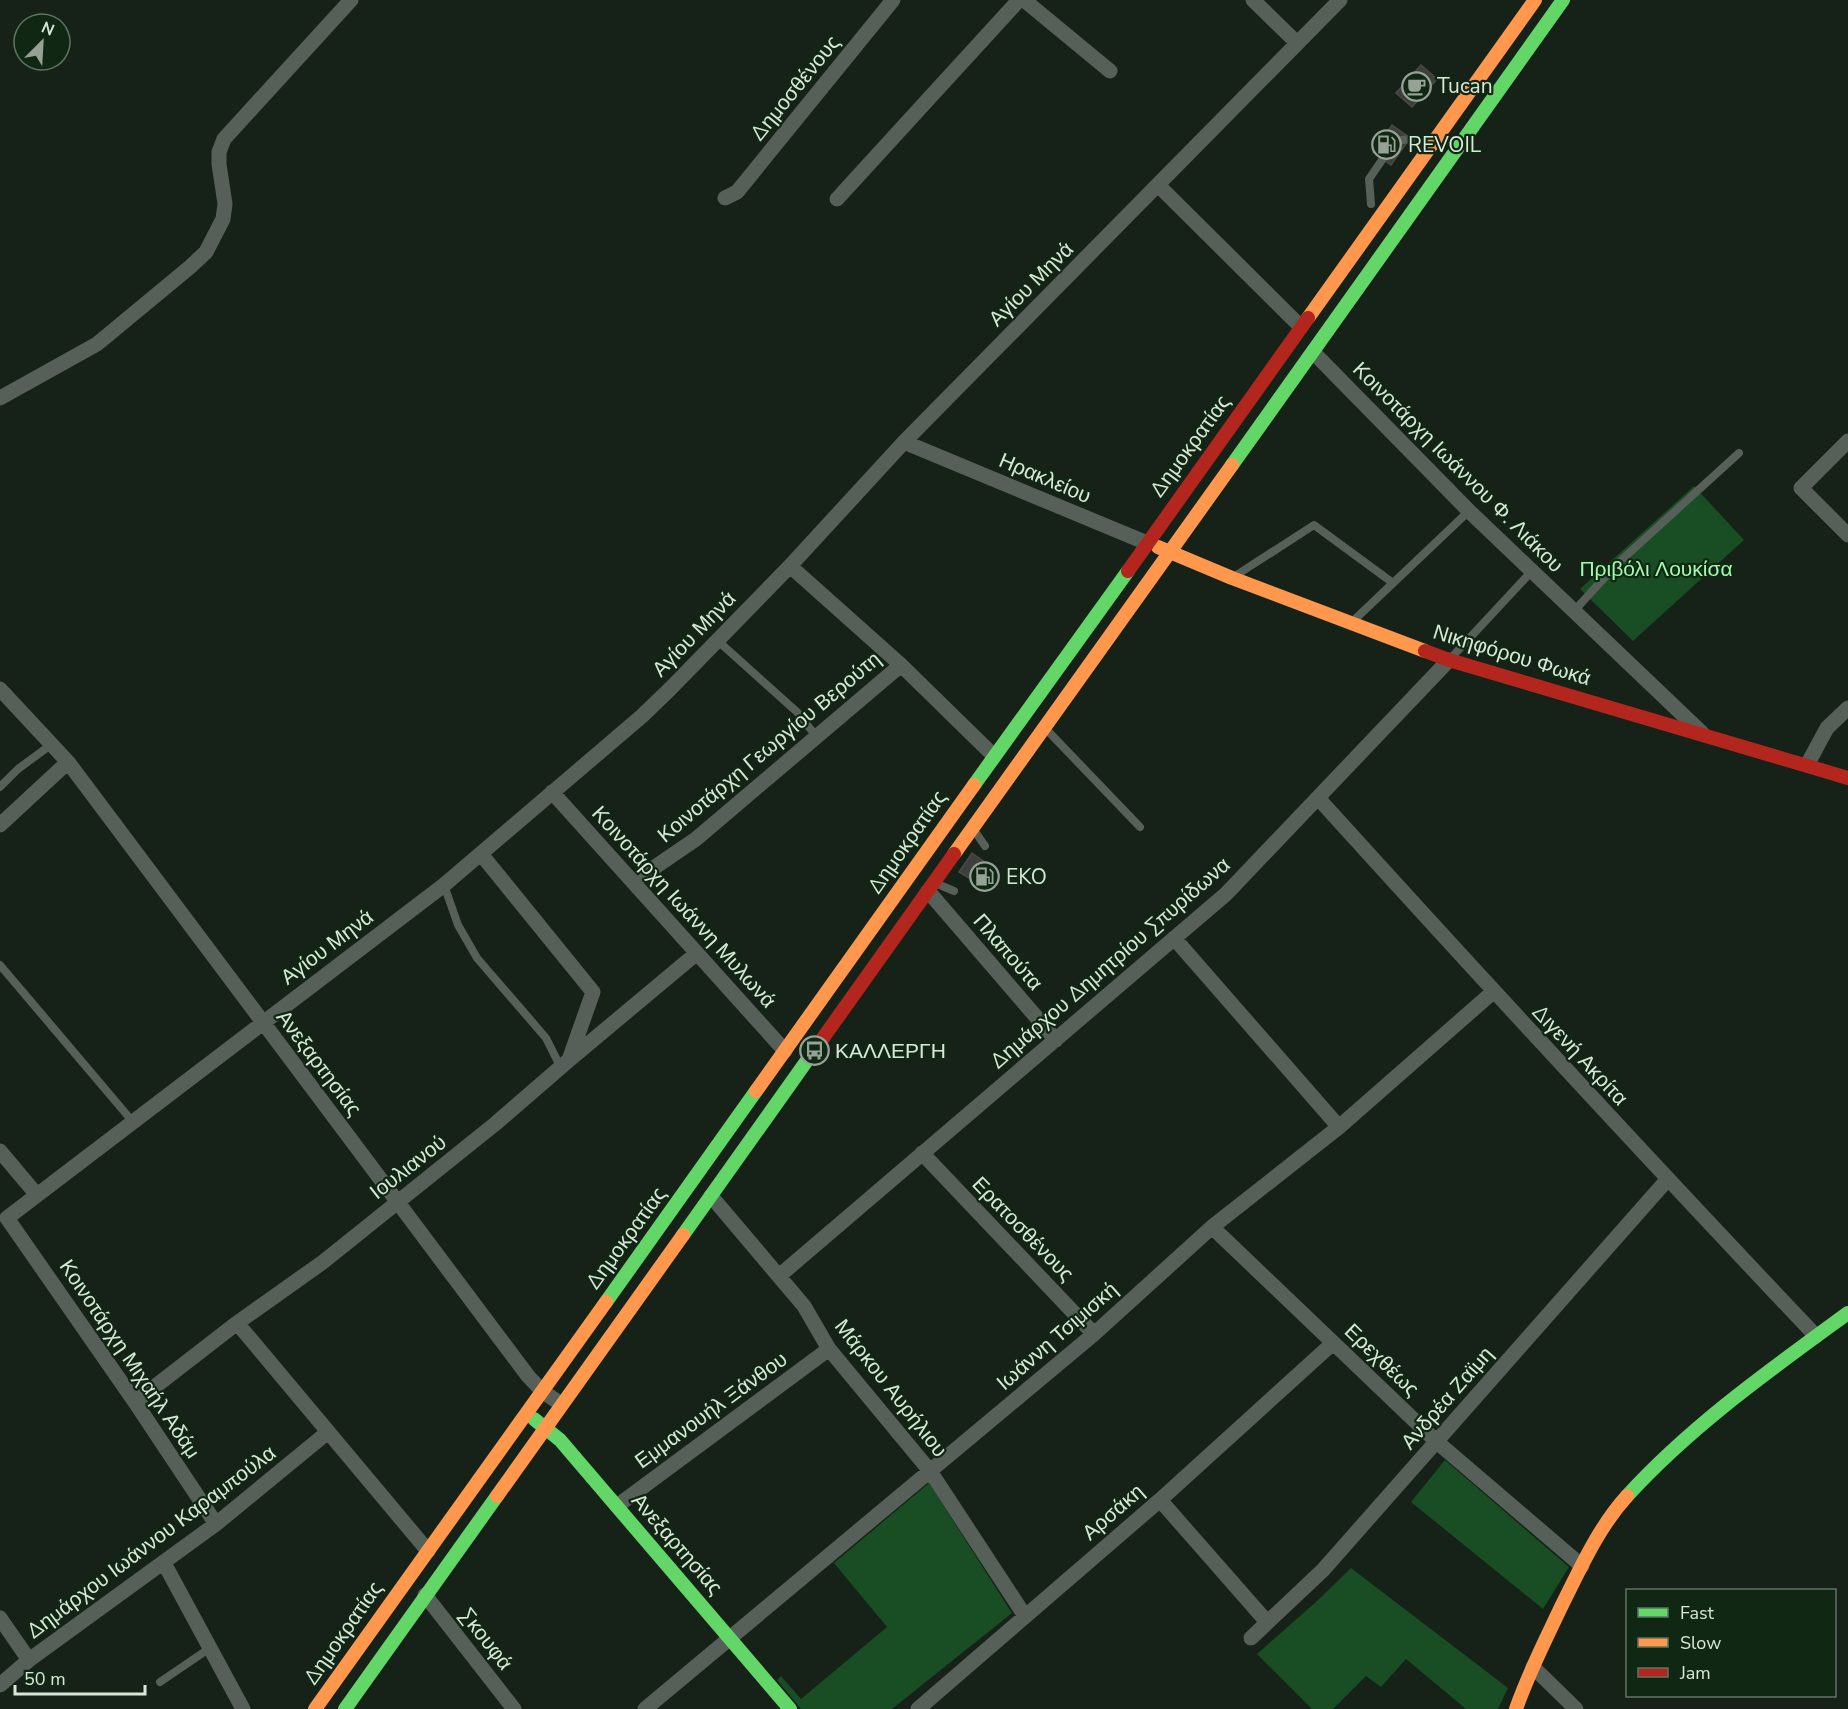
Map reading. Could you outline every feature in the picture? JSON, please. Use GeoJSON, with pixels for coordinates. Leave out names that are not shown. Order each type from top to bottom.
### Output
{"type":"FeatureCollection","features":[{"type":"Feature","properties":{"kind":"main road","name":"Δημοκρατίας"},"geometry":{"type":"LineString","coordinates":[[315,1709],[1535,0]]}},
{"type":"Feature","properties":{"kind":"main road","name":"Δημοκρατίας"},"geometry":{"type":"LineString","coordinates":[[345,1709],[1563,0]]}},
{"type":"Feature","properties":{"kind":"main road","name":"Ηρακλείου"},"geometry":{"type":"LineString","coordinates":[[1147,543],[1171,552]]}},
{"type":"Feature","properties":{"kind":"main road","name":"Νικηφόρου Φωκά"},"geometry":{"type":"LineString","coordinates":[[1171,552],[1232,578],[1449,660],[1848,778]]}},
{"type":"Feature","properties":{"kind":"main road"},"geometry":{"type":"LineString","coordinates":[[1516,1709],[1533,1667],[1582,1566],[1606,1522],[1623,1499],[1689,1434],[1848,1313]]}},
{"type":"Feature","properties":{"kind":"main road","name":"Ανεξαρτησίας"},"geometry":{"type":"LineString","coordinates":[[526,1413],[560,1440],[790,1709]]}},
{"type":"Feature","properties":{"kind":"street"},"geometry":{"type":"LineString","coordinates":[[0,398],[97,344],[206,252],[223,219],[225,204],[219,152],[224,139],[351,0]]}},
{"type":"Feature","properties":{"kind":"street","name":"Δημοσθένους"},"geometry":{"type":"LineString","coordinates":[[725,198],[737,192],[893,0]]}},
{"type":"Feature","properties":{"kind":"street"},"geometry":{"type":"LineString","coordinates":[[837,199],[1019,0]]}},
{"type":"Feature","properties":{"kind":"street"},"geometry":{"type":"LineString","coordinates":[[1024,0],[1110,70]]}},
{"type":"Feature","properties":{"kind":"street"},"geometry":{"type":"LineString","coordinates":[[1253,0],[1298,43]]}},
{"type":"Feature","properties":{"kind":"street","name":"Αγίου Μηνά"},"geometry":{"type":"LineString","coordinates":[[7,1218],[444,885],[642,716],[790,566],[904,442],[1340,0]]}},
{"type":"Feature","properties":{"kind":"street"},"geometry":{"type":"LineString","coordinates":[[1158,185],[1301,327]]}},
{"type":"Feature","properties":{"kind":"street","name":"Κοινοτάρχη Ιωάννου Φ. Λιάκου"},"geometry":{"type":"LineString","coordinates":[[1313,352],[1469,511],[1704,735]]}},
{"type":"Feature","properties":{"kind":"street"},"geometry":{"type":"LineString","coordinates":[[1848,441],[1801,488],[1848,535]]}},
{"type":"Feature","properties":{"kind":"street","name":"Ηρακλείου"},"geometry":{"type":"LineString","coordinates":[[904,442],[1147,543]]}},
{"type":"Feature","properties":{"kind":"street"},"geometry":{"type":"LineString","coordinates":[[790,566],[901,665],[994,756]]}},
{"type":"Feature","properties":{"kind":"street","name":"Δημάρχου Δημητρίου Σπυρίδωνα"},"geometry":{"type":"LineString","coordinates":[[778,1276],[1226,894],[1449,660]]}},
{"type":"Feature","properties":{"kind":"street","name":"Κοινοτάρχη Γεωργίου Βερούτη"},"geometry":{"type":"LineString","coordinates":[[633,882],[696,839],[901,665]]}},
{"type":"Feature","properties":{"kind":"street","name":"Ανεξαρτησίας"},"geometry":{"type":"LineString","coordinates":[[0,689],[68,762],[528,1376],[542,1391],[561,1404]]}},
{"type":"Feature","properties":{"kind":"street"},"geometry":{"type":"LineString","coordinates":[[1807,765],[1827,728],[1848,708]]}},
{"type":"Feature","properties":{"kind":"street"},"geometry":{"type":"LineString","coordinates":[[0,825],[68,762]]}},
{"type":"Feature","properties":{"kind":"street","name":"Κοινοτάρχη Ιωάννη Μυλωνά"},"geometry":{"type":"LineString","coordinates":[[552,792],[785,1051]]}},
{"type":"Feature","properties":{"kind":"street","name":"Διγενή Ακρίτα"},"geometry":{"type":"LineString","coordinates":[[1318,798],[1667,1180],[1816,1336]]}},
{"type":"Feature","properties":{"kind":"street"},"geometry":{"type":"LineString","coordinates":[[481,854],[593,992],[565,1064]]}},
{"type":"Feature","properties":{"kind":"street","name":"Πλαπούτα"},"geometry":{"type":"LineString","coordinates":[[931,887],[1056,1040]]}},
{"type":"Feature","properties":{"kind":"street"},"geometry":{"type":"LineString","coordinates":[[1174,938],[1339,1127]]}},
{"type":"Feature","properties":{"kind":"street","name":"Ιουλιανού"},"geometry":{"type":"LineString","coordinates":[[135,1402],[397,1203],[495,1124],[697,953]]}},
{"type":"Feature","properties":{"kind":"street","name":"Ιωάννη Τσιμισκή"},"geometry":{"type":"LineString","coordinates":[[645,1709],[1094,1334],[1212,1227],[1339,1127],[1493,992]]}},
{"type":"Feature","properties":{"kind":"street"},"geometry":{"type":"LineString","coordinates":[[0,1151],[37,1195]]}},
{"type":"Feature","properties":{"kind":"street","name":"Ερατοσθένους"},"geometry":{"type":"LineString","coordinates":[[922,1153],[1094,1334]]}},
{"type":"Feature","properties":{"kind":"street","name":"Ανδρέα Ζαϊμη"},"geometry":{"type":"LineString","coordinates":[[1251,1638],[1323,1570],[1667,1180]]}},
{"type":"Feature","properties":{"kind":"street","name":"Μάρκου Αυρήλιου"},"geometry":{"type":"LineString","coordinates":[[711,1196],[804,1306],[829,1349],[930,1471],[1025,1616]]}},
{"type":"Feature","properties":{"kind":"street","name":"Κοινοτάρχη Μιχαήλ Αδάμ"},"geometry":{"type":"LineString","coordinates":[[7,1218],[135,1402],[216,1524]]}},
{"type":"Feature","properties":{"kind":"street","name":"Ερεχθέως"},"geometry":{"type":"LineString","coordinates":[[1212,1227],[1437,1442],[1582,1566]]}},
{"type":"Feature","properties":{"kind":"street"},"geometry":{"type":"LineString","coordinates":[[237,1323],[428,1551]]}},
{"type":"Feature","properties":{"kind":"street","name":"Αρσάκη"},"geometry":{"type":"LineString","coordinates":[[918,1709],[1160,1500],[1333,1343]]}},
{"type":"Feature","properties":{"kind":"street","name":"Εμμανουήλ Ξάνθου"},"geometry":{"type":"LineString","coordinates":[[617,1506],[829,1349]]}},
{"type":"Feature","properties":{"kind":"street","name":"Δημάρχου Ιωάννου Καραμπούλα"},"geometry":{"type":"LineString","coordinates":[[0,1685],[29,1660],[216,1524],[328,1432]]}},
{"type":"Feature","properties":{"kind":"street"},"geometry":{"type":"LineString","coordinates":[[1160,1500],[1267,1622]]}},
{"type":"Feature","properties":{"kind":"street"},"geometry":{"type":"LineString","coordinates":[[164,1563],[243,1709]]}},
{"type":"Feature","properties":{"kind":"street","name":"Σκουφά"},"geometry":{"type":"LineString","coordinates":[[425,1595],[514,1709]]}},
{"type":"Feature","properties":{"kind":"street"},"geometry":{"type":"LineString","coordinates":[[0,1617],[29,1660]]}},
{"type":"Feature","properties":{"kind":"street"},"geometry":{"type":"LineString","coordinates":[[1533,1667],[1576,1709]]}},
{"type":"Feature","properties":{"kind":"lane"},"geometry":{"type":"LineString","coordinates":[[1371,204],[1369,179],[1395,141],[1411,139]]}},
{"type":"Feature","properties":{"kind":"lane"},"geometry":{"type":"LineString","coordinates":[[1574,611],[1617,564],[1739,453]]}},
{"type":"Feature","properties":{"kind":"lane"},"geometry":{"type":"LineString","coordinates":[[1351,622],[1469,511]]}},
{"type":"Feature","properties":{"kind":"lane"},"geometry":{"type":"LineString","coordinates":[[1232,578],[1314,525],[1393,583]]}},
{"type":"Feature","properties":{"kind":"lane"},"geometry":{"type":"LineString","coordinates":[[1449,660],[1532,571]]}},
{"type":"Feature","properties":{"kind":"lane"},"geometry":{"type":"LineString","coordinates":[[718,640],[797,712],[816,736]]}},
{"type":"Feature","properties":{"kind":"lane"},"geometry":{"type":"LineString","coordinates":[[1045,728],[1140,827]]}},
{"type":"Feature","properties":{"kind":"lane"},"geometry":{"type":"LineString","coordinates":[[0,787],[18,769],[52,744]]}},
{"type":"Feature","properties":{"kind":"lane"},"geometry":{"type":"LineString","coordinates":[[973,828],[985,846]]}},
{"type":"Feature","properties":{"kind":"lane"},"geometry":{"type":"LineString","coordinates":[[444,885],[458,925],[477,958],[546,1038],[565,1064]]}},
{"type":"Feature","properties":{"kind":"lane"},"geometry":{"type":"LineString","coordinates":[[931,887],[954,891]]}},
{"type":"Feature","properties":{"kind":"lane"},"geometry":{"type":"LineString","coordinates":[[0,965],[133,1122]]}},
{"type":"Feature","properties":{"kind":"lane"},"geometry":{"type":"LineString","coordinates":[[160,1683],[210,1648]]}},
{"type":"Feature","properties":{"kind":"green space","name":"Πριβόλι Λουκίσα"},"geometry":{"type":"Polygon","coordinates":[[[1694,486],[1744,540],[1633,641],[1580,589],[1694,486]]]}},
{"type":"Feature","properties":{"kind":"green space"},"geometry":{"type":"Polygon","coordinates":[[[1445,1460],[1569,1567],[1543,1609],[1411,1502],[1445,1460]]]}},
{"type":"Feature","properties":{"kind":"green space"},"geometry":{"type":"Polygon","coordinates":[[[929,1483],[1012,1613],[892,1709],[801,1709],[777,1680],[781,1676],[801,1699],[887,1627],[834,1563],[929,1483]]]}},
{"type":"Feature","properties":{"kind":"green space"},"geometry":{"type":"Polygon","coordinates":[[[1351,1568],[1508,1688],[1498,1709],[1466,1709],[1406,1659],[1381,1687],[1366,1676],[1333,1709],[1312,1709],[1257,1654],[1351,1568]]]}},
{"type":"Feature","properties":{"kind":"building","name":"Tucan"},"geometry":{"type":"Polygon","coordinates":[[[1421,65],[1437,79],[1412,107],[1396,93],[1421,65]]]}},
{"type":"Feature","properties":{"kind":"building"},"geometry":{"type":"Polygon","coordinates":[[[1392,125],[1410,138],[1391,165],[1373,152],[1392,125]]]}},
{"type":"Feature","properties":{"kind":"building"},"geometry":{"type":"Polygon","coordinates":[[[972,853],[986,863],[974,881],[959,872],[972,853]]]}},
{"type":"Feature","properties":{"kind":"traffic: fast"},"geometry":{"type":"LineString","coordinates":[[1232,465],[1563,0]]}},
{"type":"Feature","properties":{"kind":"traffic: fast"},"geometry":{"type":"LineString","coordinates":[[974,785],[1128,571]]}},
{"type":"Feature","properties":{"kind":"traffic: fast"},"geometry":{"type":"LineString","coordinates":[[683,1235],[818,1045]]}},
{"type":"Feature","properties":{"kind":"traffic: fast"},"geometry":{"type":"LineString","coordinates":[[606,1302],[756,1091]]}},
{"type":"Feature","properties":{"kind":"traffic: fast"},"geometry":{"type":"LineString","coordinates":[[1627,1496],[1678,1445],[1705,1422],[1761,1377],[1848,1313]]}},
{"type":"Feature","properties":{"kind":"traffic: fast"},"geometry":{"type":"LineString","coordinates":[[534,1419],[560,1440],[790,1709]]}},
{"type":"Feature","properties":{"kind":"traffic: fast"},"geometry":{"type":"LineString","coordinates":[[345,1709],[497,1496]]}},
{"type":"Feature","properties":{"kind":"traffic: slow"},"geometry":{"type":"LineString","coordinates":[[1308,318],[1535,0]]}},
{"type":"Feature","properties":{"kind":"traffic: slow"},"geometry":{"type":"LineString","coordinates":[[954,854],[1232,465]]}},
{"type":"Feature","properties":{"kind":"traffic: slow"},"geometry":{"type":"LineString","coordinates":[[1158,547],[1232,578],[1425,651]]}},
{"type":"Feature","properties":{"kind":"traffic: slow"},"geometry":{"type":"LineString","coordinates":[[756,1091],[974,785]]}},
{"type":"Feature","properties":{"kind":"traffic: slow"},"geometry":{"type":"LineString","coordinates":[[497,1496],[683,1235]]}},
{"type":"Feature","properties":{"kind":"traffic: slow"},"geometry":{"type":"LineString","coordinates":[[315,1709],[606,1302]]}},
{"type":"Feature","properties":{"kind":"traffic: slow"},"geometry":{"type":"LineString","coordinates":[[1516,1709],[1561,1607],[1598,1535],[1627,1496]]}},
{"type":"Feature","properties":{"kind":"traffic: jam"},"geometry":{"type":"LineString","coordinates":[[1128,571],[1308,318]]}},
{"type":"Feature","properties":{"kind":"traffic: jam"},"geometry":{"type":"LineString","coordinates":[[1425,651],[1848,778]]}},
{"type":"Feature","properties":{"kind":"traffic: jam"},"geometry":{"type":"LineString","coordinates":[[818,1045],[954,854]]}},
{"type":"Feature","properties":{"kind":"place","name":"Tucan"},"geometry":{"type":"Point","coordinates":[1416,86]}},
{"type":"Feature","properties":{"kind":"place","name":"REVOIL"},"geometry":{"type":"Point","coordinates":[1387,145]}},
{"type":"Feature","properties":{"kind":"place","name":"EKO"},"geometry":{"type":"Point","coordinates":[985,877]}},
{"type":"Feature","properties":{"kind":"place","name":"ΚΑΛΛΕΡΓΗ"},"geometry":{"type":"Point","coordinates":[814,1051]}}]}
